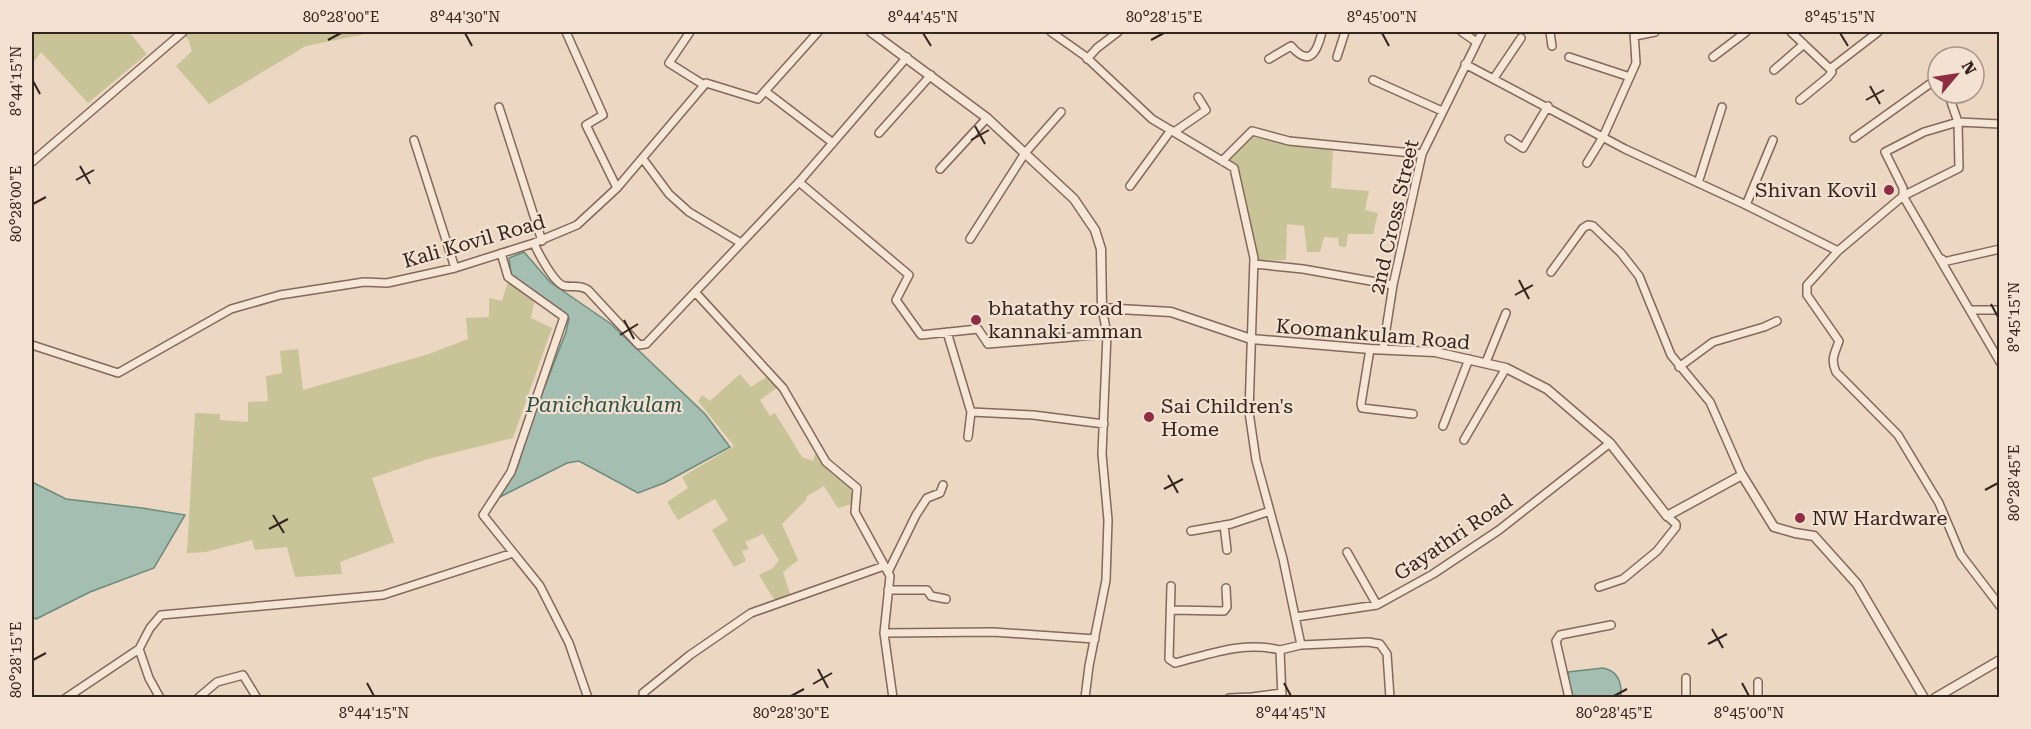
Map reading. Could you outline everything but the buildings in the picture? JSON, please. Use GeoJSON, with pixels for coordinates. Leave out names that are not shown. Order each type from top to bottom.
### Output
{"type":"FeatureCollection","features":[{"type":"Feature","properties":{"kind":"street"},"geometry":{"type":"LineString","coordinates":[[32,162],[183,32]]}},
{"type":"Feature","properties":{"kind":"street"},"geometry":{"type":"LineString","coordinates":[[566,32],[603,115],[586,125],[617,188]]}},
{"type":"Feature","properties":{"kind":"street"},"geometry":{"type":"LineString","coordinates":[[690,32],[669,63],[704,85],[706,83],[758,99],[818,32]]}},
{"type":"Feature","properties":{"kind":"street"},"geometry":{"type":"LineString","coordinates":[[871,32],[987,118],[1074,199],[1095,230],[1101,249],[1102,308],[1107,334],[1102,454],[1108,520],[1106,580],[1085,698]]}},
{"type":"Feature","properties":{"kind":"street"},"geometry":{"type":"LineString","coordinates":[[1051,32],[1087,58],[1152,119],[1234,168],[1254,264],[1249,412],[1256,460],[1301,645]]}},
{"type":"Feature","properties":{"kind":"street"},"geometry":{"type":"LineString","coordinates":[[1087,58],[1118,32]]}},
{"type":"Feature","properties":{"kind":"street"},"geometry":{"type":"LineString","coordinates":[[1269,59],[1291,46],[1299,54],[1307,57],[1312,55],[1319,46],[1322,32]]}},
{"type":"Feature","properties":{"kind":"street"},"geometry":{"type":"LineString","coordinates":[[1337,57],[1346,32]]}},
{"type":"Feature","properties":{"kind":"street"},"geometry":{"type":"LineString","coordinates":[[1462,32],[1475,41]]}},
{"type":"Feature","properties":{"kind":"street","name":"2nd Cross Street"},"geometry":{"type":"LineString","coordinates":[[1383,349],[1393,285],[1422,154],[1475,41],[1482,32]]}},
{"type":"Feature","properties":{"kind":"street"},"geometry":{"type":"LineString","coordinates":[[1550,32],[1552,45]]}},
{"type":"Feature","properties":{"kind":"street"},"geometry":{"type":"LineString","coordinates":[[1587,163],[1603,137],[1636,63],[1635,34],[1655,32]]}},
{"type":"Feature","properties":{"kind":"street"},"geometry":{"type":"LineString","coordinates":[[1713,57],[1746,32]]}},
{"type":"Feature","properties":{"kind":"street"},"geometry":{"type":"LineString","coordinates":[[1791,32],[1832,72],[1800,100]]}},
{"type":"Feature","properties":{"kind":"street"},"geometry":{"type":"LineString","coordinates":[[1830,69],[1878,32]]}},
{"type":"Feature","properties":{"kind":"street"},"geometry":{"type":"LineString","coordinates":[[1494,78],[1521,38]]}},
{"type":"Feature","properties":{"kind":"street"},"geometry":{"type":"LineString","coordinates":[[1774,70],[1804,44]]}},
{"type":"Feature","properties":{"kind":"street"},"geometry":{"type":"LineString","coordinates":[[499,108],[538,242],[540,256],[562,286],[576,285],[588,290],[639,345],[646,344],[799,182],[907,57]]}},
{"type":"Feature","properties":{"kind":"street"},"geometry":{"type":"LineString","coordinates":[[1569,57],[1630,77]]}},
{"type":"Feature","properties":{"kind":"street"},"geometry":{"type":"LineString","coordinates":[[1466,64],[1625,149],[1838,251]]}},
{"type":"Feature","properties":{"kind":"street"},"geometry":{"type":"LineString","coordinates":[[879,133],[931,75]]}},
{"type":"Feature","properties":{"kind":"street"},"geometry":{"type":"LineString","coordinates":[[1373,80],[1442,111]]}},
{"type":"Feature","properties":{"kind":"street","name":"Kali Kovil Road"},"geometry":{"type":"LineString","coordinates":[[32,345],[118,373],[231,309],[280,295],[364,282],[387,283],[455,268],[538,242],[577,225],[617,188],[704,85]]}},
{"type":"Feature","properties":{"kind":"street"},"geometry":{"type":"LineString","coordinates":[[1854,138],[1926,87]]}},
{"type":"Feature","properties":{"kind":"street"},"geometry":{"type":"LineString","coordinates":[[765,91],[832,142]]}},
{"type":"Feature","properties":{"kind":"street"},"geometry":{"type":"LineString","coordinates":[[1130,186],[1172,131],[1206,110],[1198,98]]}},
{"type":"Feature","properties":{"kind":"street"},"geometry":{"type":"LineString","coordinates":[[1952,105],[1958,122],[1959,168],[1903,196],[1838,251],[1807,285],[1807,296],[1839,341],[1832,364],[1836,372],[1898,435],[1939,503],[1961,555],[2000,606]]}},
{"type":"Feature","properties":{"kind":"street"},"geometry":{"type":"LineString","coordinates":[[1509,139],[1523,148],[1548,106]]}},
{"type":"Feature","properties":{"kind":"street"},"geometry":{"type":"LineString","coordinates":[[1698,183],[1722,107]]}},
{"type":"Feature","properties":{"kind":"street"},"geometry":{"type":"LineString","coordinates":[[970,238],[1025,153],[1060,112]]}},
{"type":"Feature","properties":{"kind":"street"},"geometry":{"type":"LineString","coordinates":[[940,169],[987,118]]}},
{"type":"Feature","properties":{"kind":"street"},"geometry":{"type":"LineString","coordinates":[[2000,124],[1958,122],[1924,132],[1885,152],[1904,188],[1903,196],[2000,362]]}},
{"type":"Feature","properties":{"kind":"street"},"geometry":{"type":"LineString","coordinates":[[1222,161],[1252,131],[1289,141],[1422,154]]}},
{"type":"Feature","properties":{"kind":"street"},"geometry":{"type":"LineString","coordinates":[[414,140],[455,268]]}},
{"type":"Feature","properties":{"kind":"street"},"geometry":{"type":"LineString","coordinates":[[1746,205],[1773,140]]}},
{"type":"Feature","properties":{"kind":"street"},"geometry":{"type":"LineString","coordinates":[[643,159],[669,194],[689,212],[741,243]]}},
{"type":"Feature","properties":{"kind":"street"},"geometry":{"type":"LineString","coordinates":[[799,182],[909,275],[896,300],[921,335],[978,329],[988,344],[1107,334]]}},
{"type":"Feature","properties":{"kind":"street"},"geometry":{"type":"LineString","coordinates":[[1551,272],[1583,228],[1588,225],[1593,226],[1621,253],[1640,276],[1671,355],[1710,402],[1742,475],[1774,527],[1795,534],[1814,536],[1857,585],[1924,698]]}},
{"type":"Feature","properties":{"kind":"street"},"geometry":{"type":"LineString","coordinates":[[1941,259],[1943,262],[2000,249]]}},
{"type":"Feature","properties":{"kind":"street"},"geometry":{"type":"LineString","coordinates":[[501,253],[508,277],[564,317],[511,472],[483,515],[540,586],[569,643],[588,698]]}},
{"type":"Feature","properties":{"kind":"street"},"geometry":{"type":"LineString","coordinates":[[1254,264],[1303,269],[1393,285]]}},
{"type":"Feature","properties":{"kind":"street"},"geometry":{"type":"LineString","coordinates":[[695,292],[783,388],[826,462],[857,488],[855,512],[890,576],[884,633],[893,698]]}},
{"type":"Feature","properties":{"kind":"street","name":"Koomankulam Road"},"geometry":{"type":"LineString","coordinates":[[1102,308],[1171,312],[1251,339],[1370,350],[1435,352],[1506,368],[1547,389],[1610,443],[1667,516]]}},
{"type":"Feature","properties":{"kind":"street"},"geometry":{"type":"LineString","coordinates":[[1970,310],[2000,310]]}},
{"type":"Feature","properties":{"kind":"street"},"geometry":{"type":"LineString","coordinates":[[1486,362],[1506,313]]}},
{"type":"Feature","properties":{"kind":"street"},"geometry":{"type":"LineString","coordinates":[[1680,367],[1713,342],[1777,321]]}},
{"type":"Feature","properties":{"kind":"street"},"geometry":{"type":"LineString","coordinates":[[947,332],[971,412],[968,436]]}},
{"type":"Feature","properties":{"kind":"street"},"geometry":{"type":"LineString","coordinates":[[1370,350],[1362,408],[1413,414]]}},
{"type":"Feature","properties":{"kind":"street"},"geometry":{"type":"LineString","coordinates":[[1443,426],[1469,359]]}},
{"type":"Feature","properties":{"kind":"street"},"geometry":{"type":"LineString","coordinates":[[1464,440],[1506,368]]}},
{"type":"Feature","properties":{"kind":"street"},"geometry":{"type":"LineString","coordinates":[[971,412],[1033,415],[1104,424]]}},
{"type":"Feature","properties":{"kind":"street","name":"Gayathri Road"},"geometry":{"type":"LineString","coordinates":[[1296,617],[1377,605],[1433,574],[1499,530],[1610,443]]}},
{"type":"Feature","properties":{"kind":"street"},"geometry":{"type":"LineString","coordinates":[[1599,587],[1623,579],[1657,551],[1676,527],[1676,524],[1667,516],[1742,475]]}},
{"type":"Feature","properties":{"kind":"street"},"geometry":{"type":"LineString","coordinates":[[645,698],[643,693],[682,661],[751,613],[886,569],[927,498],[940,494],[943,485]]}},
{"type":"Feature","properties":{"kind":"street"},"geometry":{"type":"LineString","coordinates":[[1191,531],[1250,519],[1270,511]]}},
{"type":"Feature","properties":{"kind":"street"},"geometry":{"type":"LineString","coordinates":[[1224,525],[1227,550]]}},
{"type":"Feature","properties":{"kind":"street"},"geometry":{"type":"LineString","coordinates":[[1347,552],[1377,605]]}},
{"type":"Feature","properties":{"kind":"street"},"geometry":{"type":"LineString","coordinates":[[66,698],[139,649],[150,628],[161,615],[383,595],[513,553]]}},
{"type":"Feature","properties":{"kind":"street"},"geometry":{"type":"LineString","coordinates":[[1171,586],[1169,658],[1172,662],[1241,646],[1262,645],[1280,650],[1301,645],[1368,642],[1380,645],[1387,654],[1390,698]]}},
{"type":"Feature","properties":{"kind":"street"},"geometry":{"type":"LineString","coordinates":[[1171,610],[1224,610],[1227,607],[1226,588]]}},
{"type":"Feature","properties":{"kind":"street"},"geometry":{"type":"LineString","coordinates":[[888,590],[927,590],[931,596],[946,598]]}},
{"type":"Feature","properties":{"kind":"street"},"geometry":{"type":"LineString","coordinates":[[1569,698],[1556,641],[1560,635],[1611,625]]}},
{"type":"Feature","properties":{"kind":"street"},"geometry":{"type":"LineString","coordinates":[[884,633],[993,632],[1095,639]]}},
{"type":"Feature","properties":{"kind":"street"},"geometry":{"type":"LineString","coordinates":[[139,649],[149,678],[160,698]]}},
{"type":"Feature","properties":{"kind":"street"},"geometry":{"type":"LineString","coordinates":[[1229,698],[1282,695],[1280,650]]}},
{"type":"Feature","properties":{"kind":"street"},"geometry":{"type":"LineString","coordinates":[[1935,698],[2000,660]]}},
{"type":"Feature","properties":{"kind":"street"},"geometry":{"type":"LineString","coordinates":[[198,698],[217,682],[243,675],[257,698]]}},
{"type":"Feature","properties":{"kind":"street"},"geometry":{"type":"LineString","coordinates":[[1686,678],[1686,698]]}},
{"type":"Feature","properties":{"kind":"street"},"geometry":{"type":"LineString","coordinates":[[1758,682],[1758,698]]}},
{"type":"Feature","properties":{"kind":"shaded area"},"geometry":{"type":"Polygon","coordinates":[[[32,32],[129,32],[147,54],[88,103],[41,52],[32,64],[32,32]]]}},
{"type":"Feature","properties":{"kind":"shaded area"},"geometry":{"type":"Polygon","coordinates":[[[180,32],[375,32],[306,46],[209,104],[176,66],[192,51],[188,39],[180,32]]]}},
{"type":"Feature","properties":{"kind":"shaded area"},"geometry":{"type":"Polygon","coordinates":[[[1253,137],[1288,144],[1333,148],[1331,188],[1369,191],[1365,210],[1378,213],[1373,234],[1348,234],[1346,247],[1339,246],[1338,238],[1324,237],[1320,252],[1307,252],[1304,226],[1287,224],[1286,260],[1258,261],[1235,163],[1229,159],[1253,137]]]}},
{"type":"Feature","properties":{"kind":"shaded area"},"geometry":{"type":"Polygon","coordinates":[[[508,282],[534,302],[531,318],[552,328],[513,438],[428,459],[372,478],[394,542],[340,562],[342,574],[295,577],[287,547],[255,550],[252,540],[206,552],[187,553],[195,413],[220,414],[220,420],[248,422],[248,402],[268,401],[266,376],[282,373],[280,351],[298,349],[303,390],[429,354],[468,339],[466,318],[489,317],[489,298],[502,301],[508,282]]]}},
{"type":"Feature","properties":{"kind":"shaded area"},"geometry":{"type":"Polygon","coordinates":[[[740,374],[751,387],[768,376],[778,387],[760,400],[770,416],[775,413],[802,457],[813,461],[815,454],[854,490],[852,504],[838,508],[824,486],[807,496],[806,500],[782,524],[798,560],[783,572],[790,594],[775,601],[759,575],[773,568],[779,560],[763,534],[745,542],[749,549],[742,551],[746,561],[734,567],[712,530],[728,520],[715,499],[678,520],[667,502],[688,488],[682,477],[734,446],[698,401],[702,395],[710,401],[740,374]]]}},
{"type":"Feature","properties":{"kind":"water","name":"Panichankulam"},"geometry":{"type":"Polygon","coordinates":[[[524,252],[550,282],[611,324],[705,414],[730,447],[664,483],[638,493],[579,461],[567,463],[496,499],[516,471],[569,318],[511,274],[509,258],[524,252]]]}},
{"type":"Feature","properties":{"kind":"water"},"geometry":{"type":"Polygon","coordinates":[[[32,482],[66,499],[185,515],[154,568],[90,592],[36,619],[32,616],[32,482]]]}},
{"type":"Feature","properties":{"kind":"water"},"geometry":{"type":"Polygon","coordinates":[[[1603,668],[1618,678],[1621,697],[1571,697],[1568,672],[1603,668]]]}},
{"type":"Feature","properties":{"kind":"place","name":"Shivan Kovil"},"geometry":{"type":"Point","coordinates":[1889,190]}},
{"type":"Feature","properties":{"kind":"place","name":"bhatathy road kannaki amman"},"geometry":{"type":"Point","coordinates":[976,320]}},
{"type":"Feature","properties":{"kind":"place","name":"Sai Children's Home"},"geometry":{"type":"Point","coordinates":[1149,417]}},
{"type":"Feature","properties":{"kind":"place","name":"NW Hardware"},"geometry":{"type":"Point","coordinates":[1800,518]}}]}
